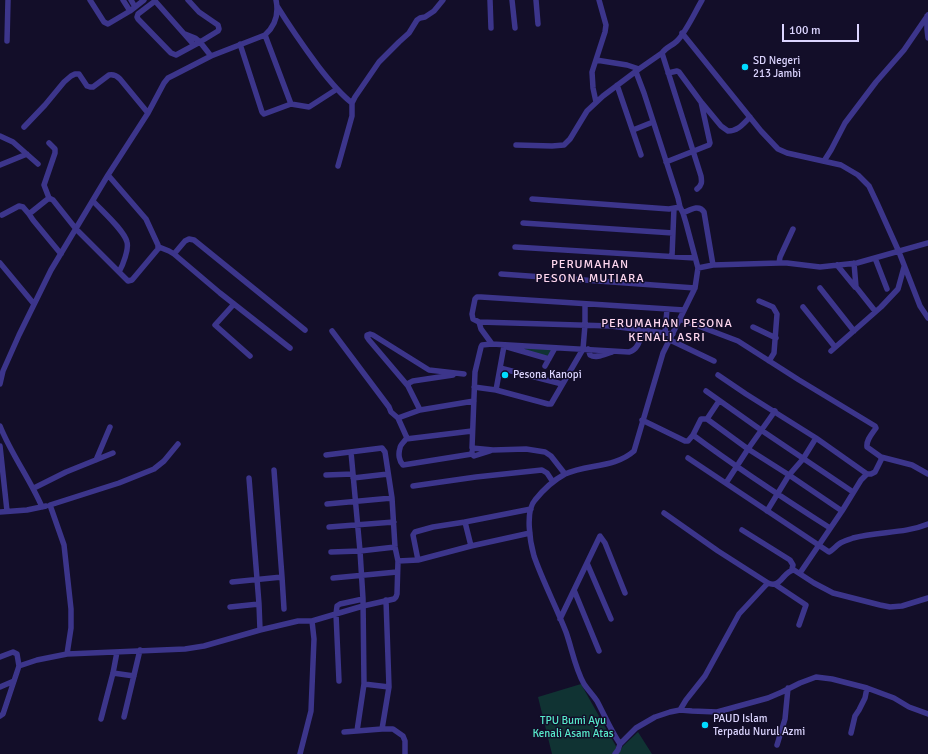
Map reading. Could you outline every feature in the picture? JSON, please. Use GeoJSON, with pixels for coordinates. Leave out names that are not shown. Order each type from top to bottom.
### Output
{"type":"FeatureCollection","features":[{"type":"Feature","properties":{"kind":"street"},"geometry":{"type":"LineString","coordinates":[[7,41],[8,0]]}},
{"type":"Feature","properties":{"kind":"street"},"geometry":{"type":"LineString","coordinates":[[90,0],[106,23],[110,23],[130,12],[144,0]]}},
{"type":"Feature","properties":{"kind":"street"},"geometry":{"type":"LineString","coordinates":[[123,0],[130,12]]}},
{"type":"Feature","properties":{"kind":"street"},"geometry":{"type":"LineString","coordinates":[[131,0],[136,7]]}},
{"type":"Feature","properties":{"kind":"street"},"geometry":{"type":"LineString","coordinates":[[188,0],[199,12],[215,23],[218,27],[218,31],[200,42],[194,45],[174,55],[137,17],[138,14],[156,0],[194,45]]}},
{"type":"Feature","properties":{"kind":"street"},"geometry":{"type":"LineString","coordinates":[[338,166],[352,116],[352,103],[355,97],[379,62],[409,33],[417,20],[434,11],[443,0]]}},
{"type":"Feature","properties":{"kind":"street"},"geometry":{"type":"LineString","coordinates":[[490,0],[491,28]]}},
{"type":"Feature","properties":{"kind":"street"},"geometry":{"type":"LineString","coordinates":[[512,0],[515,28]]}},
{"type":"Feature","properties":{"kind":"street"},"geometry":{"type":"LineString","coordinates":[[536,0],[538,24]]}},
{"type":"Feature","properties":{"kind":"street"},"geometry":{"type":"LineString","coordinates":[[596,102],[592,72],[602,44],[606,25],[599,0]]}},
{"type":"Feature","properties":{"kind":"street"},"geometry":{"type":"LineString","coordinates":[[516,145],[564,145],[570,139],[588,111],[596,102],[676,42],[702,0]]}},
{"type":"Feature","properties":{"kind":"street"},"geometry":{"type":"LineString","coordinates":[[277,3],[303,46],[337,89],[352,103]]}},
{"type":"Feature","properties":{"kind":"street"},"geometry":{"type":"LineString","coordinates":[[0,382],[6,363],[51,270],[108,175],[148,113],[164,83],[168,78],[211,56],[265,35],[274,25],[277,3]]}},
{"type":"Feature","properties":{"kind":"street"},"geometry":{"type":"LineString","coordinates":[[928,15],[926,29],[928,38]]}},
{"type":"Feature","properties":{"kind":"street"},"geometry":{"type":"LineString","coordinates":[[824,161],[845,123],[876,82],[904,50],[928,15]]}},
{"type":"Feature","properties":{"kind":"street"},"geometry":{"type":"LineString","coordinates":[[682,33],[778,149],[787,153],[841,165],[858,175],[869,186],[878,203],[920,306],[928,318]]}},
{"type":"Feature","properties":{"kind":"street"},"geometry":{"type":"LineString","coordinates":[[185,34],[200,42],[211,56]]}},
{"type":"Feature","properties":{"kind":"street"},"geometry":{"type":"LineString","coordinates":[[265,35],[291,104]]}},
{"type":"Feature","properties":{"kind":"street"},"geometry":{"type":"LineString","coordinates":[[240,44],[263,113],[265,114],[291,104],[309,107],[337,89]]}},
{"type":"Feature","properties":{"kind":"street"},"geometry":{"type":"LineString","coordinates":[[662,53],[701,176],[702,183],[697,189]]}},
{"type":"Feature","properties":{"kind":"street"},"geometry":{"type":"LineString","coordinates":[[596,60],[627,64],[637,71],[678,198],[673,233],[672,256]]}},
{"type":"Feature","properties":{"kind":"street"},"geometry":{"type":"LineString","coordinates":[[668,73],[679,72],[700,102],[721,126],[728,131],[738,129],[750,117]]}},
{"type":"Feature","properties":{"kind":"street"},"geometry":{"type":"LineString","coordinates":[[24,127],[64,82],[75,74],[79,74],[87,86],[90,87],[94,86],[109,75],[116,75],[148,113]]}},
{"type":"Feature","properties":{"kind":"street"},"geometry":{"type":"LineString","coordinates":[[618,85],[641,155]]}},
{"type":"Feature","properties":{"kind":"street"},"geometry":{"type":"LineString","coordinates":[[666,162],[709,145],[710,143],[700,102]]}},
{"type":"Feature","properties":{"kind":"street"},"geometry":{"type":"LineString","coordinates":[[633,130],[653,122]]}},
{"type":"Feature","properties":{"kind":"street"},"geometry":{"type":"LineString","coordinates":[[0,136],[13,142],[38,164]]}},
{"type":"Feature","properties":{"kind":"street"},"geometry":{"type":"LineString","coordinates":[[49,143],[55,149],[55,153],[44,184],[49,198],[53,200],[76,229],[128,281],[132,280],[159,247]]}},
{"type":"Feature","properties":{"kind":"street"},"geometry":{"type":"LineString","coordinates":[[0,165],[27,154]]}},
{"type":"Feature","properties":{"kind":"street"},"geometry":{"type":"LineString","coordinates":[[108,175],[146,219],[159,247]]}},
{"type":"Feature","properties":{"kind":"street"},"geometry":{"type":"LineString","coordinates":[[29,214],[49,198]]}},
{"type":"Feature","properties":{"kind":"street"},"geometry":{"type":"LineString","coordinates":[[532,199],[669,209],[677,207]]}},
{"type":"Feature","properties":{"kind":"street"},"geometry":{"type":"LineString","coordinates":[[93,201],[119,229],[127,243],[128,247],[119,272]]}},
{"type":"Feature","properties":{"kind":"street"},"geometry":{"type":"LineString","coordinates":[[2,215],[19,206],[23,207],[61,254]]}},
{"type":"Feature","properties":{"kind":"street"},"geometry":{"type":"LineString","coordinates":[[620,744],[612,732],[596,700],[584,684],[534,555],[530,534],[531,509],[534,501],[553,482],[566,474],[619,460],[634,451],[663,353],[695,288],[698,268],[683,213],[677,207]]}},
{"type":"Feature","properties":{"kind":"street"},"geometry":{"type":"LineString","coordinates":[[683,213],[698,208],[701,208],[704,212],[713,265]]}},
{"type":"Feature","properties":{"kind":"street"},"geometry":{"type":"LineString","coordinates":[[523,223],[673,233]]}},
{"type":"Feature","properties":{"kind":"street"},"geometry":{"type":"LineString","coordinates":[[779,263],[780,257],[793,229]]}},
{"type":"Feature","properties":{"kind":"street"},"geometry":{"type":"LineString","coordinates":[[174,254],[186,241],[189,239],[194,240],[305,330]]}},
{"type":"Feature","properties":{"kind":"street"},"geometry":{"type":"LineString","coordinates":[[698,268],[713,265],[779,263],[820,267],[854,263],[928,243]]}},
{"type":"Feature","properties":{"kind":"street"},"geometry":{"type":"LineString","coordinates":[[159,247],[174,254],[178,259],[290,348]]}},
{"type":"Feature","properties":{"kind":"street"},"geometry":{"type":"LineString","coordinates":[[515,247],[695,258]]}},
{"type":"Feature","properties":{"kind":"street"},"geometry":{"type":"LineString","coordinates":[[875,258],[886,289]]}},
{"type":"Feature","properties":{"kind":"street"},"geometry":{"type":"LineString","coordinates":[[0,263],[34,304]]}},
{"type":"Feature","properties":{"kind":"street"},"geometry":{"type":"LineString","coordinates":[[854,263],[856,287]]}},
{"type":"Feature","properties":{"kind":"street"},"geometry":{"type":"LineString","coordinates":[[837,265],[875,311]]}},
{"type":"Feature","properties":{"kind":"street"},"geometry":{"type":"LineString","coordinates":[[803,307],[833,349],[898,289],[904,267]]}},
{"type":"Feature","properties":{"kind":"street"},"geometry":{"type":"LineString","coordinates":[[501,274],[695,288]]}},
{"type":"Feature","properties":{"kind":"street"},"geometry":{"type":"LineString","coordinates":[[820,288],[854,331]]}},
{"type":"Feature","properties":{"kind":"street"},"geometry":{"type":"LineString","coordinates":[[684,310],[477,297],[475,299],[472,317],[475,321],[479,322],[611,326],[665,333],[714,360]]}},
{"type":"Feature","properties":{"kind":"street"},"geometry":{"type":"LineString","coordinates":[[759,301],[773,307],[777,314],[774,353],[769,361]]}},
{"type":"Feature","properties":{"kind":"street"},"geometry":{"type":"LineString","coordinates":[[234,304],[215,325],[250,356]]}},
{"type":"Feature","properties":{"kind":"street"},"geometry":{"type":"LineString","coordinates":[[585,304],[586,349],[593,357],[614,351],[629,352],[633,350],[639,344],[643,330]]}},
{"type":"Feature","properties":{"kind":"street"},"geometry":{"type":"LineString","coordinates":[[665,333],[667,309]]}},
{"type":"Feature","properties":{"kind":"street"},"geometry":{"type":"LineString","coordinates":[[680,319],[738,341],[799,380],[874,424],[876,428],[867,441],[867,447],[881,457],[912,465],[928,474]]}},
{"type":"Feature","properties":{"kind":"street"},"geometry":{"type":"LineString","coordinates":[[479,322],[492,344]]}},
{"type":"Feature","properties":{"kind":"street"},"geometry":{"type":"LineString","coordinates":[[753,328],[776,338]]}},
{"type":"Feature","properties":{"kind":"street"},"geometry":{"type":"LineString","coordinates":[[332,331],[389,407],[391,412],[398,418],[405,433],[406,439]]}},
{"type":"Feature","properties":{"kind":"street"},"geometry":{"type":"LineString","coordinates":[[420,410],[408,386],[369,340],[367,335],[373,335],[429,370],[464,374]]}},
{"type":"Feature","properties":{"kind":"street"},"geometry":{"type":"LineString","coordinates":[[472,454],[475,372],[481,347],[492,344],[504,346],[549,359]]}},
{"type":"Feature","properties":{"kind":"street"},"geometry":{"type":"LineString","coordinates":[[504,346],[586,349]]}},
{"type":"Feature","properties":{"kind":"street"},"geometry":{"type":"LineString","coordinates":[[496,390],[504,346]]}},
{"type":"Feature","properties":{"kind":"street"},"geometry":{"type":"LineString","coordinates":[[545,366],[555,348]]}},
{"type":"Feature","properties":{"kind":"street"},"geometry":{"type":"LineString","coordinates":[[474,387],[496,390],[550,404],[586,349]]}},
{"type":"Feature","properties":{"kind":"street"},"geometry":{"type":"LineString","coordinates":[[500,368],[562,384]]}},
{"type":"Feature","properties":{"kind":"street"},"geometry":{"type":"LineString","coordinates":[[408,386],[409,383],[413,381],[475,372]]}},
{"type":"Feature","properties":{"kind":"street"},"geometry":{"type":"LineString","coordinates":[[718,375],[816,438],[867,474]]}},
{"type":"Feature","properties":{"kind":"street"},"geometry":{"type":"LineString","coordinates":[[706,391],[853,492]]}},
{"type":"Feature","properties":{"kind":"street"},"geometry":{"type":"LineString","coordinates":[[398,418],[420,410],[474,401]]}},
{"type":"Feature","properties":{"kind":"street"},"geometry":{"type":"LineString","coordinates":[[707,419],[719,401]]}},
{"type":"Feature","properties":{"kind":"street"},"geometry":{"type":"LineString","coordinates":[[726,483],[774,412]]}},
{"type":"Feature","properties":{"kind":"street"},"geometry":{"type":"LineString","coordinates":[[642,420],[685,441],[688,441],[702,419],[707,419],[748,449],[842,511]]}},
{"type":"Feature","properties":{"kind":"street"},"geometry":{"type":"LineString","coordinates":[[0,426],[34,488],[42,507]]}},
{"type":"Feature","properties":{"kind":"street"},"geometry":{"type":"LineString","coordinates":[[96,460],[110,427]]}},
{"type":"Feature","properties":{"kind":"street"},"geometry":{"type":"LineString","coordinates":[[472,431],[406,439],[400,447],[399,459],[401,464],[403,465],[472,454],[474,456],[493,450]]}},
{"type":"Feature","properties":{"kind":"street"},"geometry":{"type":"LineString","coordinates":[[693,435],[737,467],[830,528]]}},
{"type":"Feature","properties":{"kind":"street"},"geometry":{"type":"LineString","coordinates":[[768,511],[789,475],[803,459],[816,438]]}},
{"type":"Feature","properties":{"kind":"street"},"geometry":{"type":"LineString","coordinates":[[0,512],[27,510],[42,507],[120,483],[154,469],[164,462],[178,444]]}},
{"type":"Feature","properties":{"kind":"street"},"geometry":{"type":"LineString","coordinates":[[0,446],[7,511]]}},
{"type":"Feature","properties":{"kind":"street"},"geometry":{"type":"LineString","coordinates":[[326,455],[382,448],[384,449],[392,498],[395,547],[398,561],[397,594],[394,599],[337,606],[336,614],[339,681]]}},
{"type":"Feature","properties":{"kind":"street"},"geometry":{"type":"LineString","coordinates":[[472,448],[493,450],[526,449],[545,452],[551,456],[566,474]]}},
{"type":"Feature","properties":{"kind":"street"},"geometry":{"type":"LineString","coordinates":[[351,452],[363,602],[364,684],[357,731]]}},
{"type":"Feature","properties":{"kind":"street"},"geometry":{"type":"LineString","coordinates":[[34,488],[66,472],[113,453]]}},
{"type":"Feature","properties":{"kind":"street"},"geometry":{"type":"LineString","coordinates":[[800,573],[861,480],[867,474],[875,472],[881,457]]}},
{"type":"Feature","properties":{"kind":"street"},"geometry":{"type":"LineString","coordinates":[[688,458],[827,552],[830,552],[838,544],[855,538],[874,533],[906,530],[928,524]]}},
{"type":"Feature","properties":{"kind":"street"},"geometry":{"type":"LineString","coordinates":[[274,470],[284,609]]}},
{"type":"Feature","properties":{"kind":"street"},"geometry":{"type":"LineString","coordinates":[[413,486],[542,470],[547,473],[553,482]]}},
{"type":"Feature","properties":{"kind":"street"},"geometry":{"type":"LineString","coordinates":[[326,475],[353,476],[388,474]]}},
{"type":"Feature","properties":{"kind":"street"},"geometry":{"type":"LineString","coordinates":[[249,478],[260,630]]}},
{"type":"Feature","properties":{"kind":"street"},"geometry":{"type":"LineString","coordinates":[[327,504],[392,498]]}},
{"type":"Feature","properties":{"kind":"street"},"geometry":{"type":"LineString","coordinates":[[50,505],[64,544],[71,609],[71,628],[66,654]]}},
{"type":"Feature","properties":{"kind":"street"},"geometry":{"type":"LineString","coordinates":[[418,560],[413,535],[415,532],[433,527],[531,509]]}},
{"type":"Feature","properties":{"kind":"street"},"geometry":{"type":"LineString","coordinates":[[664,513],[718,551],[768,583],[772,585],[776,584],[806,605],[799,625]]}},
{"type":"Feature","properties":{"kind":"street"},"geometry":{"type":"LineString","coordinates":[[329,527],[358,526],[394,522]]}},
{"type":"Feature","properties":{"kind":"street"},"geometry":{"type":"LineString","coordinates":[[465,522],[471,546]]}},
{"type":"Feature","properties":{"kind":"street"},"geometry":{"type":"LineString","coordinates":[[742,530],[790,560],[793,565],[792,569]]}},
{"type":"Feature","properties":{"kind":"street"},"geometry":{"type":"LineString","coordinates":[[398,561],[418,560],[471,546],[530,534]]}},
{"type":"Feature","properties":{"kind":"street"},"geometry":{"type":"LineString","coordinates":[[560,619],[600,536],[605,543],[625,593]]}},
{"type":"Feature","properties":{"kind":"street"},"geometry":{"type":"LineString","coordinates":[[331,552],[360,551],[395,547]]}},
{"type":"Feature","properties":{"kind":"street"},"geometry":{"type":"LineString","coordinates":[[587,563],[611,619]]}},
{"type":"Feature","properties":{"kind":"street"},"geometry":{"type":"LineString","coordinates":[[776,584],[792,569]]}},
{"type":"Feature","properties":{"kind":"street"},"geometry":{"type":"LineString","coordinates":[[792,569],[833,593],[860,601],[890,607],[902,606],[928,598]]}},
{"type":"Feature","properties":{"kind":"street"},"geometry":{"type":"LineString","coordinates":[[333,578],[397,572]]}},
{"type":"Feature","properties":{"kind":"street"},"geometry":{"type":"LineString","coordinates":[[232,582],[282,577]]}},
{"type":"Feature","properties":{"kind":"street"},"geometry":{"type":"LineString","coordinates":[[680,710],[705,676],[739,614],[768,583]]}},
{"type":"Feature","properties":{"kind":"street"},"geometry":{"type":"LineString","coordinates":[[574,590],[599,651]]}},
{"type":"Feature","properties":{"kind":"street"},"geometry":{"type":"LineString","coordinates":[[382,729],[389,687],[386,600]]}},
{"type":"Feature","properties":{"kind":"street"},"geometry":{"type":"LineString","coordinates":[[230,607],[259,604]]}},
{"type":"Feature","properties":{"kind":"street"},"geometry":{"type":"LineString","coordinates":[[19,666],[37,660],[66,654],[185,649],[204,646],[260,630],[298,622],[312,621],[336,614]]}},
{"type":"Feature","properties":{"kind":"street"},"geometry":{"type":"LineString","coordinates":[[300,754],[312,711],[314,639],[312,621]]}},
{"type":"Feature","properties":{"kind":"street"},"geometry":{"type":"LineString","coordinates":[[124,717],[140,650]]}},
{"type":"Feature","properties":{"kind":"street"},"geometry":{"type":"LineString","coordinates":[[0,657],[13,652],[17,654],[19,666],[3,714],[0,716]]}},
{"type":"Feature","properties":{"kind":"street"},"geometry":{"type":"LineString","coordinates":[[101,720],[117,652]]}},
{"type":"Feature","properties":{"kind":"street"},"geometry":{"type":"LineString","coordinates":[[113,673],[134,676]]}},
{"type":"Feature","properties":{"kind":"street"},"geometry":{"type":"LineString","coordinates":[[616,754],[620,744],[636,728],[655,717],[680,710],[718,712],[768,698],[807,680],[819,677],[867,688],[894,698],[909,707],[928,714]]}},
{"type":"Feature","properties":{"kind":"street"},"geometry":{"type":"LineString","coordinates":[[0,687],[14,681]]}},
{"type":"Feature","properties":{"kind":"street"},"geometry":{"type":"LineString","coordinates":[[364,684],[389,687]]}},
{"type":"Feature","properties":{"kind":"street"},"geometry":{"type":"LineString","coordinates":[[777,745],[785,719],[788,688]]}},
{"type":"Feature","properties":{"kind":"street"},"geometry":{"type":"LineString","coordinates":[[851,733],[855,716],[865,698],[867,688]]}},
{"type":"Feature","properties":{"kind":"street"},"geometry":{"type":"LineString","coordinates":[[344,732],[393,729],[403,736],[405,741],[405,754]]}},
{"type":"Feature","properties":{"kind":"green space"},"geometry":{"type":"Polygon","coordinates":[[[517,347],[552,349],[548,357],[517,347]]]}},
{"type":"Feature","properties":{"kind":"green space","name":"TPU Bumi Ayu Kenali Asam Atas"},"geometry":{"type":"Polygon","coordinates":[[[581,684],[617,748],[612,754],[552,754],[538,697],[581,684]]]}},
{"type":"Feature","properties":{"kind":"green space"},"geometry":{"type":"Polygon","coordinates":[[[638,732],[652,754],[618,754],[623,746],[638,732]]]}},
{"type":"Feature","properties":{"kind":"place","name":"SD Negeri 213 Jambi"},"geometry":{"type":"Point","coordinates":[745,67]}},
{"type":"Feature","properties":{"kind":"place","name":"Pesona Kanopi"},"geometry":{"type":"Point","coordinates":[505,375]}},
{"type":"Feature","properties":{"kind":"place","name":"PAUD Islam Terpadu Nurul Azmi"},"geometry":{"type":"Point","coordinates":[705,725]}},
{"type":"Feature","properties":{"kind":"district","name":"PERUMAHAN PESONA MUTIARA"},"geometry":{"type":"Point","coordinates":[590,272]}},
{"type":"Feature","properties":{"kind":"district","name":"PERUMAHAN PESONA KENALI ASRI"},"geometry":{"type":"Point","coordinates":[667,331]}}]}
